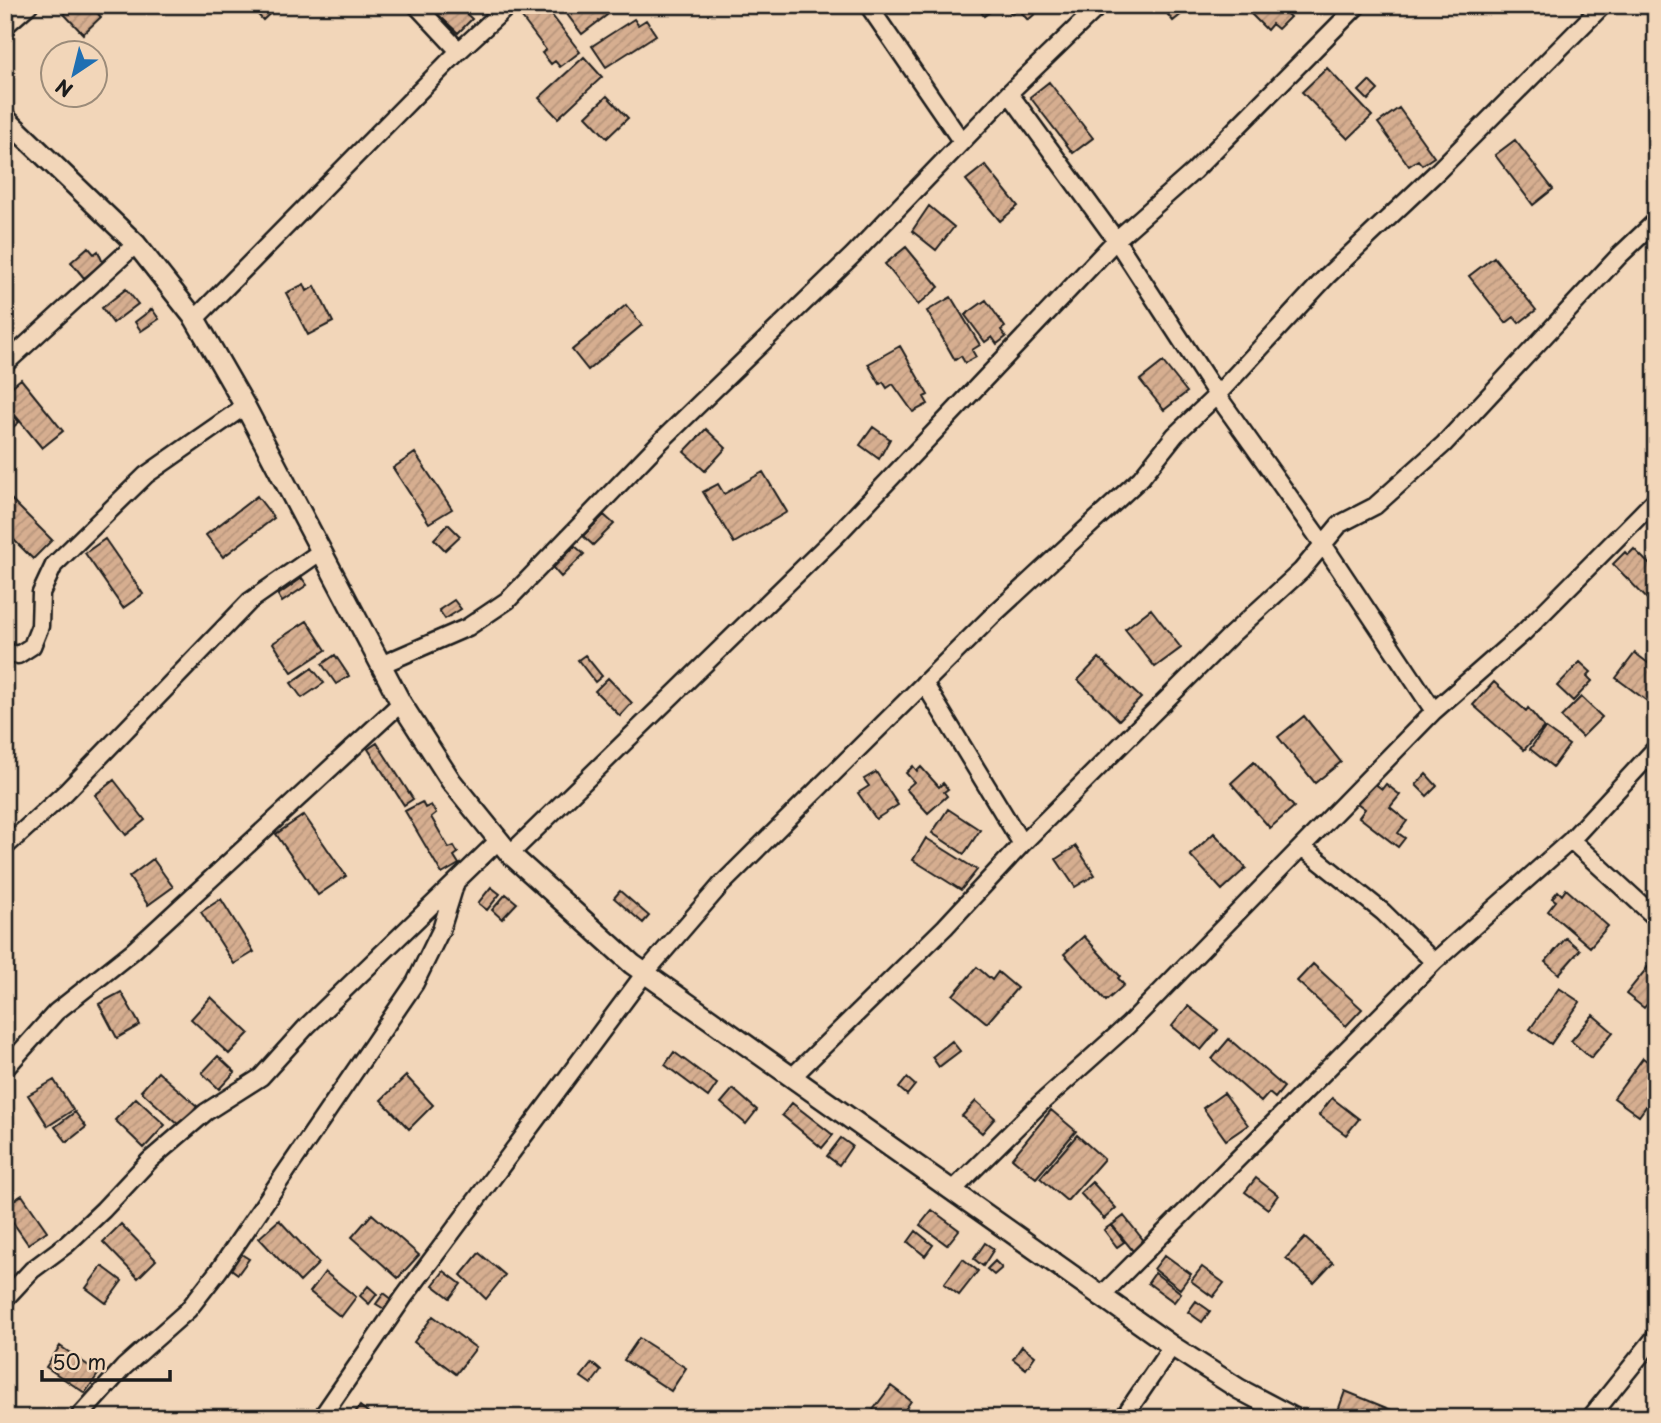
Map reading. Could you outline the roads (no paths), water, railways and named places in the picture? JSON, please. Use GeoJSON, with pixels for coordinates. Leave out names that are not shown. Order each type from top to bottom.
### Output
{"type":"FeatureCollection","features":[{"type":"Feature","properties":{"kind":"street"},"geometry":{"type":"LineString","coordinates":[[5,26],[29,5]]}},
{"type":"Feature","properties":{"kind":"street"},"geometry":{"type":"LineString","coordinates":[[416,5],[458,51]]}},
{"type":"Feature","properties":{"kind":"street"},"geometry":{"type":"LineString","coordinates":[[195,319],[458,51],[509,5]]}},
{"type":"Feature","properties":{"kind":"street"},"geometry":{"type":"LineString","coordinates":[[868,5],[962,142]]}},
{"type":"Feature","properties":{"kind":"street"},"geometry":{"type":"LineString","coordinates":[[5,1299],[32,1270],[67,1244],[103,1210],[150,1160],[206,1112],[261,1077],[344,989],[455,884],[504,847],[836,536],[1116,240],[1194,171],[1358,5]]}},
{"type":"Feature","properties":{"kind":"street"},"geometry":{"type":"LineString","coordinates":[[321,1418],[404,1297],[645,974],[728,877],[924,683],[1141,478],[1175,435],[1217,395],[1327,275],[1438,171],[1604,5]]}},
{"type":"Feature","properties":{"kind":"street"},"geometry":{"type":"LineString","coordinates":[[383,664],[468,627],[508,600],[660,441],[853,255],[1091,8]]}},
{"type":"Feature","properties":{"kind":"street"},"geometry":{"type":"LineString","coordinates":[[1009,93],[1116,240],[1217,395],[1323,544],[1434,711]]}},
{"type":"Feature","properties":{"kind":"street"},"geometry":{"type":"LineString","coordinates":[[5,118],[136,244],[195,319],[245,406],[320,552],[383,664],[401,703],[451,781],[504,847],[645,974],[1100,1297],[1239,1389],[1294,1418]]}},
{"type":"Feature","properties":{"kind":"street"},"geometry":{"type":"LineString","coordinates":[[791,1078],[945,927],[1023,844],[1231,635],[1301,571],[1340,524],[1374,506],[1444,444],[1656,221]]}},
{"type":"Feature","properties":{"kind":"street"},"geometry":{"type":"LineString","coordinates":[[5,364],[136,244]]}},
{"type":"Feature","properties":{"kind":"street"},"geometry":{"type":"LineString","coordinates":[[5,652],[19,655],[32,646],[40,626],[41,593],[54,565],[146,475],[245,406]]}},
{"type":"Feature","properties":{"kind":"street"},"geometry":{"type":"LineString","coordinates":[[952,1191],[1041,1103],[1128,1025],[1434,711],[1523,633],[1656,499]]}},
{"type":"Feature","properties":{"kind":"street"},"geometry":{"type":"LineString","coordinates":[[5,848],[66,792],[250,601],[320,552]]}},
{"type":"Feature","properties":{"kind":"street"},"geometry":{"type":"LineString","coordinates":[[924,683],[1023,844]]}},
{"type":"Feature","properties":{"kind":"street"},"geometry":{"type":"LineString","coordinates":[[5,1069],[56,1012],[133,951],[401,703]]}},
{"type":"Feature","properties":{"kind":"street"},"geometry":{"type":"LineString","coordinates":[[1100,1297],[1434,962],[1570,840],[1656,748]]}},
{"type":"Feature","properties":{"kind":"street"},"geometry":{"type":"LineString","coordinates":[[1570,840],[1656,918]]}},
{"type":"Feature","properties":{"kind":"street"},"geometry":{"type":"LineString","coordinates":[[1302,847],[1383,912],[1434,962]]}},
{"type":"Feature","properties":{"kind":"street"},"geometry":{"type":"LineString","coordinates":[[78,1418],[124,1367],[188,1310],[219,1270],[415,983],[441,930],[455,884]]}},
{"type":"Feature","properties":{"kind":"street"},"geometry":{"type":"LineString","coordinates":[[1590,1418],[1656,1336]]}},
{"type":"Feature","properties":{"kind":"street"},"geometry":{"type":"LineString","coordinates":[[1123,1418],[1172,1346]]}}]}
